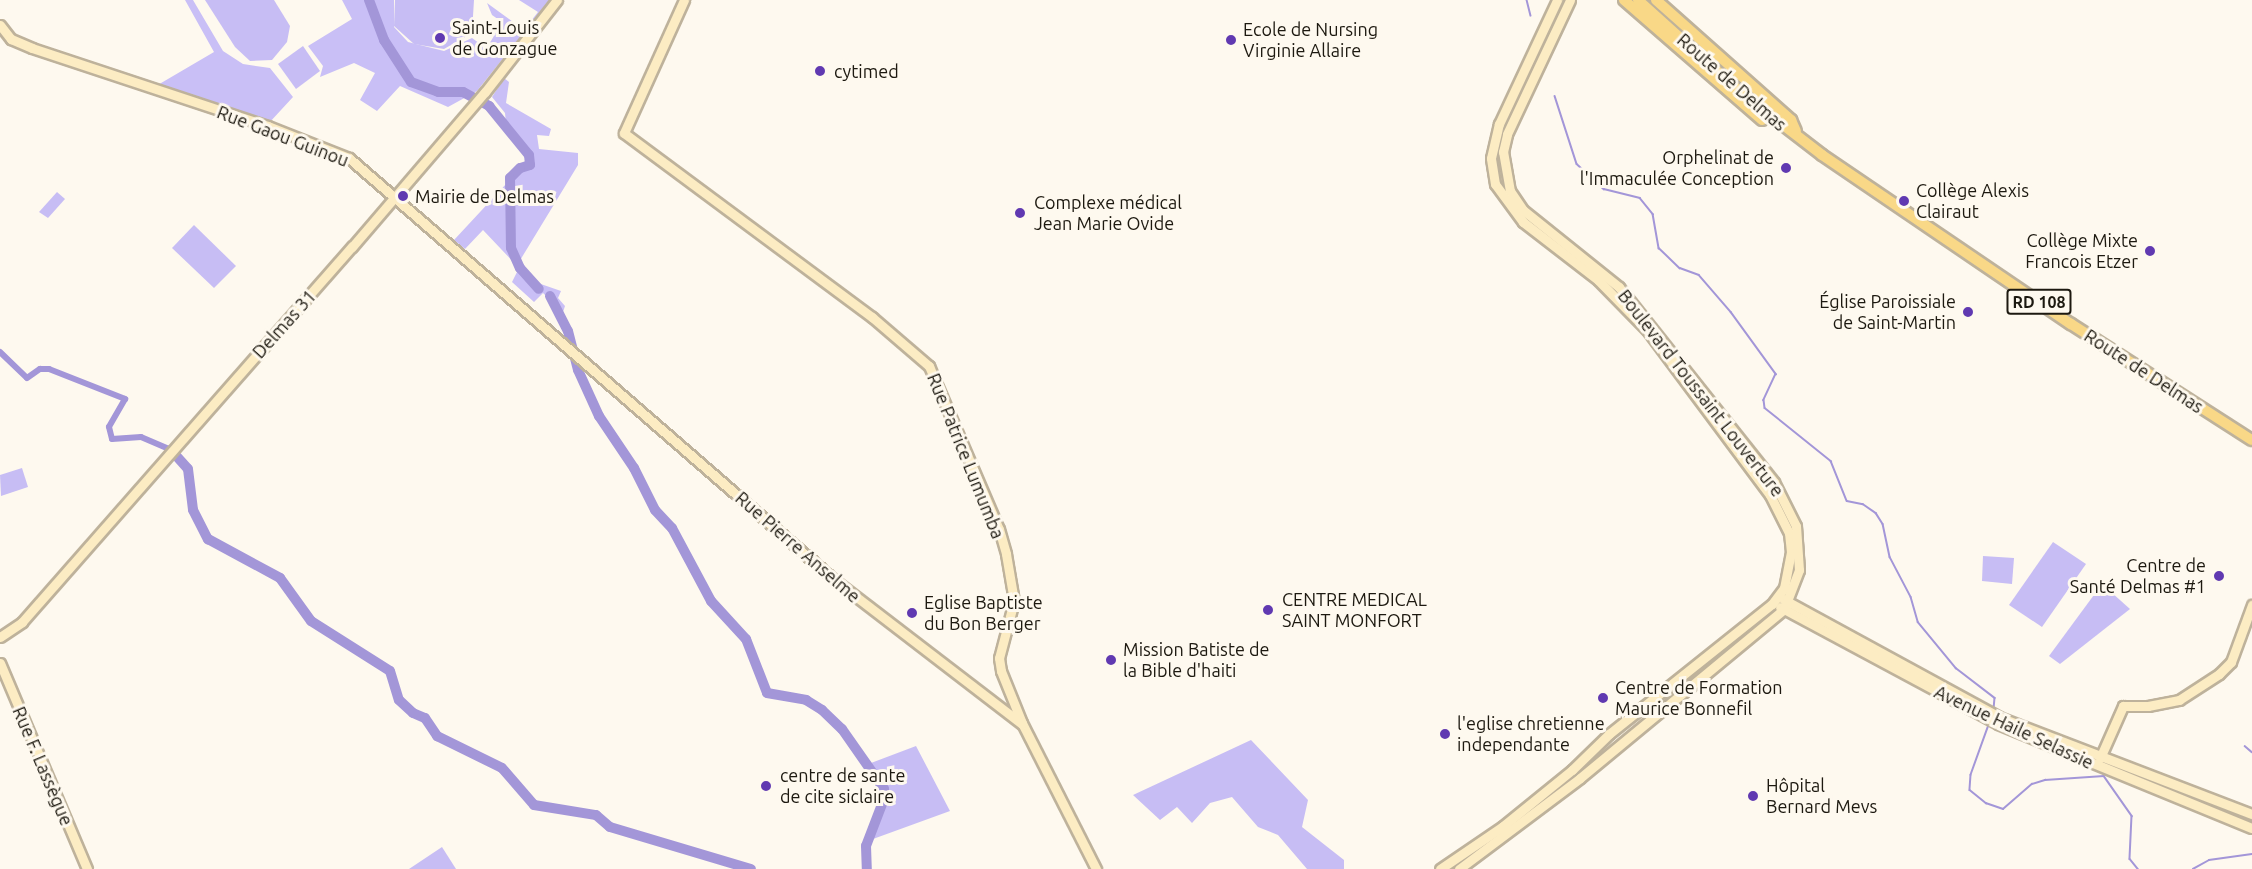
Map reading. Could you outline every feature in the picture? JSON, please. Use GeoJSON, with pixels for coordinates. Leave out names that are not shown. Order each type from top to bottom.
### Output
{"type":"FeatureCollection","features":[{"type":"Feature","properties":{"kind":"main road"},"geometry":{"type":"LineString","coordinates":[[1624,0],[1752,112],[1779,131],[1795,133],[1791,120],[1656,0]]}},
{"type":"Feature","properties":{"kind":"main road","name":"Route de Delmas"},"geometry":{"type":"LineString","coordinates":[[1638,0],[1795,133],[1830,159],[2071,324],[2252,440]]}},
{"type":"Feature","properties":{"kind":"main road","name":"Route de Delmas"},"geometry":{"type":"LineString","coordinates":[[1646,0],[1695,47]]}},
{"type":"Feature","properties":{"kind":"street","name":"Delmas 31"},"geometry":{"type":"LineString","coordinates":[[0,637],[22,622],[169,455],[485,92],[557,0]]}},
{"type":"Feature","properties":{"kind":"street","name":"Rue Patrice Lumumba"},"geometry":{"type":"LineString","coordinates":[[684,0],[624,133],[872,317],[929,366],[1006,554],[1014,601],[999,658],[1022,724],[1096,869]]}},
{"type":"Feature","properties":{"kind":"street","name":"Boulevard Toussaint Louverture"},"geometry":{"type":"LineString","coordinates":[[1557,0],[1499,124],[1491,158],[1495,184],[1523,222],[1598,280],[1647,330],[1774,492],[1789,533],[1791,552],[1775,600]]}},
{"type":"Feature","properties":{"kind":"street","name":"Boulevard Toussaint Louverture"},"geometry":{"type":"LineString","coordinates":[[1571,1],[1507,134],[1504,163],[1510,191],[1523,210],[1619,287],[1774,492],[1796,526],[1800,554],[1786,605]]}},
{"type":"Feature","properties":{"kind":"street","name":"Rue Gaou Guinou"},"geometry":{"type":"LineString","coordinates":[[0,25],[11,39],[32,48],[268,126],[349,158],[560,342]]}},
{"type":"Feature","properties":{"kind":"street","name":"Rue Pierre Anselme"},"geometry":{"type":"LineString","coordinates":[[560,342],[837,582],[1022,724]]}},
{"type":"Feature","properties":{"kind":"street","name":"Avenue Haile Selassie"},"geometry":{"type":"LineString","coordinates":[[1775,600],[1999,720],[2096,766],[2252,828]]}},
{"type":"Feature","properties":{"kind":"street"},"geometry":{"type":"LineString","coordinates":[[1440,869],[1563,777],[1609,734],[1775,600]]}},
{"type":"Feature","properties":{"kind":"street"},"geometry":{"type":"LineString","coordinates":[[1459,869],[1580,778],[1786,605]]}},
{"type":"Feature","properties":{"kind":"street"},"geometry":{"type":"LineString","coordinates":[[2096,766],[2123,706],[2148,706],[2179,700],[2219,674],[2231,662],[2252,605]]}},
{"type":"Feature","properties":{"kind":"street","name":"Rue F. Lassègue"},"geometry":{"type":"LineString","coordinates":[[0,663],[87,869]]}},
{"type":"Feature","properties":{"kind":"street"},"geometry":{"type":"LineString","coordinates":[[1693,666],[1701,676]]}},
{"type":"Feature","properties":{"kind":"street","name":"Avenue Haile Selassie"},"geometry":{"type":"LineString","coordinates":[[1999,720],[2102,753],[2252,814]]}},
{"type":"Feature","properties":{"kind":"shaded area"},"geometry":{"type":"Polygon","coordinates":[[[185,0],[193,0],[223,51],[243,64],[270,68],[293,97],[269,123],[156,86],[214,52],[185,0]]]}},
{"type":"Feature","properties":{"kind":"shaded area"},"geometry":{"type":"Polygon","coordinates":[[[205,0],[274,0],[290,26],[287,42],[272,60],[250,61],[235,47],[205,0]]]}},
{"type":"Feature","properties":{"kind":"shaded area"},"geometry":{"type":"Polygon","coordinates":[[[342,0],[394,0],[394,27],[408,42],[444,51],[472,38],[483,46],[491,41],[502,22],[492,15],[487,3],[524,30],[538,12],[519,0],[550,0],[477,91],[448,107],[400,86],[377,111],[360,100],[375,73],[354,63],[320,77],[323,66],[308,46],[352,19],[342,0]]]}},
{"type":"Feature","properties":{"kind":"shaded area"},"geometry":{"type":"Polygon","coordinates":[[[395,0],[474,0],[472,33],[444,49],[414,44],[394,26],[395,0]]]}},
{"type":"Feature","properties":{"kind":"shaded area"},"geometry":{"type":"Polygon","coordinates":[[[303,46],[320,71],[296,89],[278,64],[303,46]]]}},
{"type":"Feature","properties":{"kind":"shaded area"},"geometry":{"type":"Polygon","coordinates":[[[504,78],[509,82],[506,103],[551,129],[549,136],[537,135],[539,149],[578,153],[578,165],[519,262],[535,282],[561,291],[558,298],[565,306],[563,312],[543,293],[534,302],[512,282],[519,268],[483,230],[465,249],[454,240],[520,169],[532,166],[532,155],[516,138],[506,123],[505,113],[492,97],[504,78]]]}},
{"type":"Feature","properties":{"kind":"shaded area"},"geometry":{"type":"Polygon","coordinates":[[[57,192],[65,199],[48,218],[39,212],[57,192]]]}},
{"type":"Feature","properties":{"kind":"shaded area"},"geometry":{"type":"Polygon","coordinates":[[[194,225],[236,266],[214,288],[172,248],[194,225]]]}},
{"type":"Feature","properties":{"kind":"shaded area"},"geometry":{"type":"Polygon","coordinates":[[[22,468],[28,487],[1,496],[0,475],[22,468]]]}},
{"type":"Feature","properties":{"kind":"shaded area"},"geometry":{"type":"Polygon","coordinates":[[[2053,542],[2086,564],[2042,627],[2009,605],[2053,542]]]}},
{"type":"Feature","properties":{"kind":"shaded area"},"geometry":{"type":"Polygon","coordinates":[[[1983,556],[2014,558],[2012,584],[1982,581],[1983,556]]]}},
{"type":"Feature","properties":{"kind":"shaded area"},"geometry":{"type":"Polygon","coordinates":[[[2102,584],[2130,609],[2060,664],[2049,656],[2102,584]]]}},
{"type":"Feature","properties":{"kind":"shaded area"},"geometry":{"type":"Polygon","coordinates":[[[1251,740],[1308,800],[1302,827],[1344,860],[1344,869],[1307,869],[1278,835],[1258,827],[1232,797],[1210,803],[1192,823],[1177,807],[1160,820],[1133,795],[1251,740]]]}},
{"type":"Feature","properties":{"kind":"shaded area"},"geometry":{"type":"Polygon","coordinates":[[[916,746],[950,811],[873,839],[889,793],[871,763],[916,746]]]}},
{"type":"Feature","properties":{"kind":"shaded area"},"geometry":{"type":"Polygon","coordinates":[[[442,847],[456,869],[409,869],[442,847]]]}},
{"type":"Feature","properties":{"kind":"waterway"},"geometry":{"type":"LineString","coordinates":[[369,0],[384,40],[411,82],[438,92],[463,92],[489,106],[529,155],[530,165],[520,168],[510,178],[511,248],[520,268],[539,289]]}},
{"type":"Feature","properties":{"kind":"waterway"},"geometry":{"type":"LineString","coordinates":[[1527,0],[1531,16]]}},
{"type":"Feature","properties":{"kind":"waterway"},"geometry":{"type":"LineString","coordinates":[[1555,96],[1577,164],[1604,189],[1640,198],[1653,214],[1659,248],[1680,268],[1699,275],[1731,312],[1776,374],[1764,400],[1765,408],[1831,461],[1847,501],[1863,504],[1876,513],[1883,524],[1890,557],[1911,597],[1918,622],[1956,668],[1995,698],[1994,709]]}},
{"type":"Feature","properties":{"kind":"waterway"},"geometry":{"type":"LineString","coordinates":[[550,296],[568,331],[578,370],[599,416],[634,468],[655,510],[672,528],[711,601],[746,639],[767,693],[806,700],[822,710],[842,729],[884,789],[884,799],[866,846],[867,869]]}},
{"type":"Feature","properties":{"kind":"waterway"},"geometry":{"type":"LineString","coordinates":[[0,352],[27,378],[40,369],[49,369],[125,399],[109,427],[112,439],[141,437],[171,450]]}},
{"type":"Feature","properties":{"kind":"waterway"},"geometry":{"type":"LineString","coordinates":[[171,450],[188,469],[193,510],[208,539],[280,578],[311,621],[390,671],[399,700],[413,713],[425,718],[437,736],[502,768],[534,805],[596,815],[610,827],[751,869]]}},
{"type":"Feature","properties":{"kind":"waterway"},"geometry":{"type":"LineString","coordinates":[[1989,725],[1971,775],[1970,790],[1986,803],[2003,809],[2032,784],[2045,780],[2104,776],[2132,816],[2130,859],[2138,869]]}},
{"type":"Feature","properties":{"kind":"waterway"},"geometry":{"type":"LineString","coordinates":[[2245,746],[2252,752]]}},
{"type":"Feature","properties":{"kind":"waterway"},"geometry":{"type":"LineString","coordinates":[[2193,869],[2209,860],[2252,854]]}},
{"type":"Feature","properties":{"kind":"place","name":"Saint-Louis de Gonzague"},"geometry":{"type":"Point","coordinates":[440,38]}},
{"type":"Feature","properties":{"kind":"place","name":"Ecole de Nursing Virginie Allaire"},"geometry":{"type":"Point","coordinates":[1231,40]}},
{"type":"Feature","properties":{"kind":"place","name":"cytimed"},"geometry":{"type":"Point","coordinates":[820,71]}},
{"type":"Feature","properties":{"kind":"place","name":"Orphelinat de l'Immaculée Conception"},"geometry":{"type":"Point","coordinates":[1786,168]}},
{"type":"Feature","properties":{"kind":"place","name":"Mairie de Delmas"},"geometry":{"type":"Point","coordinates":[403,196]}},
{"type":"Feature","properties":{"kind":"place","name":"Collège Alexis Clairaut"},"geometry":{"type":"Point","coordinates":[1904,201]}},
{"type":"Feature","properties":{"kind":"place","name":"Complexe médical Jean Marie Ovide"},"geometry":{"type":"Point","coordinates":[1020,213]}},
{"type":"Feature","properties":{"kind":"place","name":"Collège Mixte Francois Etzer"},"geometry":{"type":"Point","coordinates":[2150,251]}},
{"type":"Feature","properties":{"kind":"place","name":"Église Paroissiale de Saint-Martin"},"geometry":{"type":"Point","coordinates":[1968,312]}},
{"type":"Feature","properties":{"kind":"place","name":"Centre de Santé Delmas #1"},"geometry":{"type":"Point","coordinates":[2219,576]}},
{"type":"Feature","properties":{"kind":"place","name":"CENTRE MEDICAL SAINT MONFORT"},"geometry":{"type":"Point","coordinates":[1268,610]}},
{"type":"Feature","properties":{"kind":"place","name":"Eglise Baptiste du Bon Berger"},"geometry":{"type":"Point","coordinates":[912,613]}},
{"type":"Feature","properties":{"kind":"place","name":"Mission Batiste de la Bible d'haiti"},"geometry":{"type":"Point","coordinates":[1111,660]}},
{"type":"Feature","properties":{"kind":"place","name":"Centre de Formation Maurice Bonnefil"},"geometry":{"type":"Point","coordinates":[1603,698]}},
{"type":"Feature","properties":{"kind":"place","name":"l'eglise chretienne independante"},"geometry":{"type":"Point","coordinates":[1445,734]}},
{"type":"Feature","properties":{"kind":"place","name":"centre de sante de cite siclaire"},"geometry":{"type":"Point","coordinates":[766,786]}},
{"type":"Feature","properties":{"kind":"place","name":"Hôpital Bernard Mevs"},"geometry":{"type":"Point","coordinates":[1753,796]}}]}
